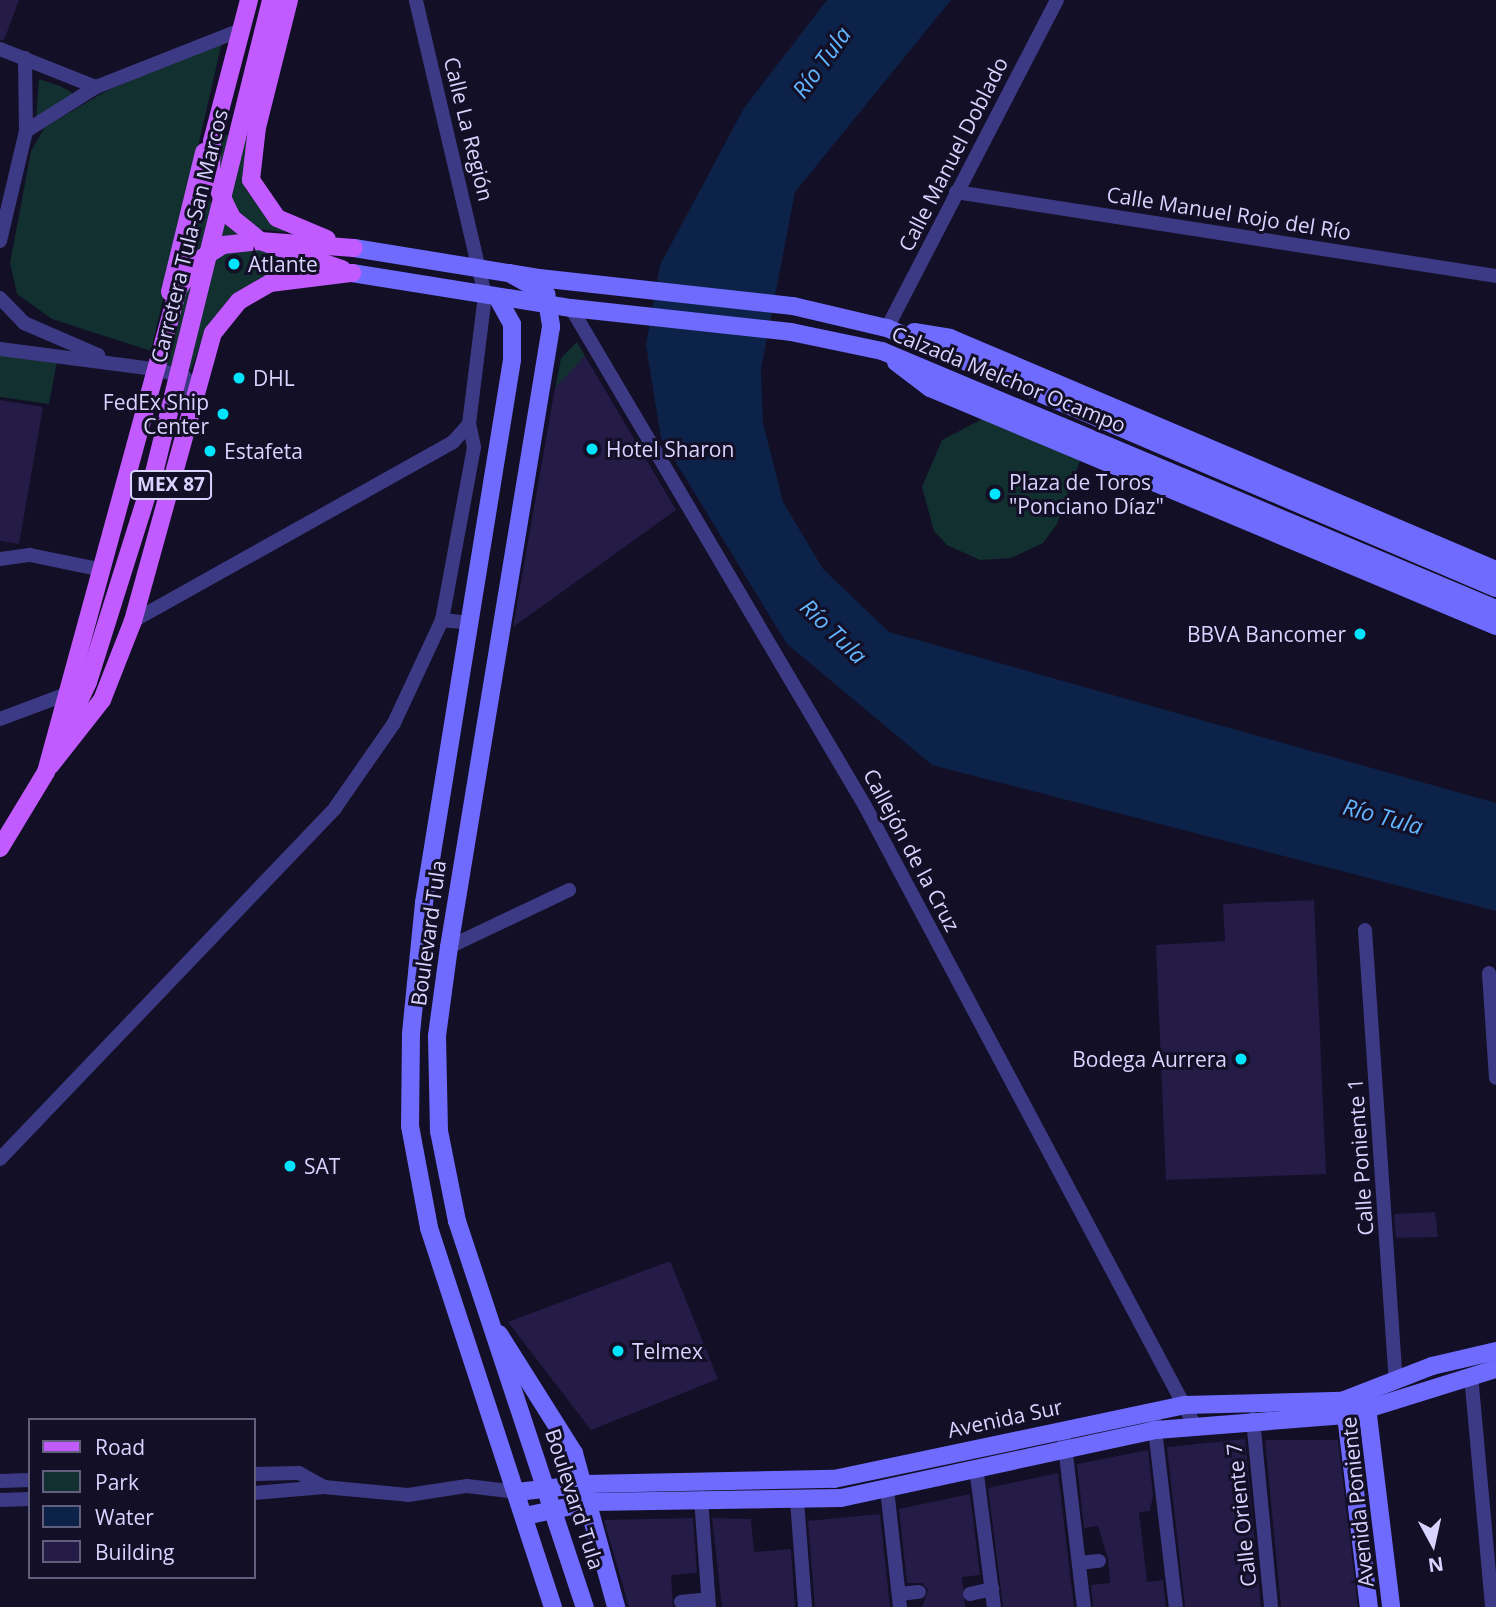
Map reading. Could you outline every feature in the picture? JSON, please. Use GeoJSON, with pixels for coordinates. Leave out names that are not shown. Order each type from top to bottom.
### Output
{"type":"FeatureCollection","features":[{"type":"Feature","properties":{"kind":"main road"},"geometry":{"type":"LineString","coordinates":[[169,310],[249,0]]}},
{"type":"Feature","properties":{"kind":"main road","name":"Carretera Tula-San Marcos"},"geometry":{"type":"LineString","coordinates":[[72,698],[88,682],[154,473],[271,0]]}},
{"type":"Feature","properties":{"kind":"main road"},"geometry":{"type":"LineString","coordinates":[[289,0],[249,169],[265,207],[292,228],[354,248]]}},
{"type":"Feature","properties":{"kind":"main road"},"geometry":{"type":"LineString","coordinates":[[221,110],[234,133],[257,127]]}},
{"type":"Feature","properties":{"kind":"main road"},"geometry":{"type":"LineString","coordinates":[[212,141],[211,174],[224,206],[260,241],[352,273]]}},
{"type":"Feature","properties":{"kind":"main road","name":"MEX 87"},"geometry":{"type":"LineString","coordinates":[[46,772],[72,698],[98,569],[169,310],[187,273],[212,250],[260,241],[354,248]]}},
{"type":"Feature","properties":{"kind":"main road","name":"Calzada Melchor Ocampo"},"geometry":{"type":"LineString","coordinates":[[354,248],[633,290],[793,306],[857,319],[887,328],[1496,588]]}},
{"type":"Feature","properties":{"kind":"main road","name":"Calzada Melchor Ocampo"},"geometry":{"type":"LineString","coordinates":[[352,273],[527,302],[548,298],[571,309],[850,343],[883,351],[1042,415],[1459,593],[1495,620]]}},
{"type":"Feature","properties":{"kind":"main road","name":"MEX 87"},"geometry":{"type":"LineString","coordinates":[[0,848],[46,772],[102,700],[133,621],[213,332],[239,301],[288,276],[352,273]]}},
{"type":"Feature","properties":{"kind":"main road"},"geometry":{"type":"LineString","coordinates":[[509,273],[548,298],[599,296],[633,290]]}},
{"type":"Feature","properties":{"kind":"main road"},"geometry":{"type":"LineString","coordinates":[[491,296],[514,338]]}},
{"type":"Feature","properties":{"kind":"main road","name":"Boulevard Tula"},"geometry":{"type":"LineString","coordinates":[[548,298],[437,1036],[439,1131],[457,1221],[555,1507],[585,1607]]}},
{"type":"Feature","properties":{"kind":"main road","name":"Boulevard Tula"},"geometry":{"type":"LineString","coordinates":[[527,302],[514,338],[425,903],[411,1033],[410,1126],[429,1228],[553,1607]]}},
{"type":"Feature","properties":{"kind":"main road"},"geometry":{"type":"LineString","coordinates":[[887,328],[950,338],[1496,570]]}},
{"type":"Feature","properties":{"kind":"main road"},"geometry":{"type":"LineString","coordinates":[[883,351],[930,388],[1495,620]]}},
{"type":"Feature","properties":{"kind":"main road"},"geometry":{"type":"LineString","coordinates":[[1032,390],[1085,396]]}},
{"type":"Feature","properties":{"kind":"main road"},"geometry":{"type":"LineString","coordinates":[[1007,420],[1042,415]]}},
{"type":"Feature","properties":{"kind":"main road"},"geometry":{"type":"LineString","coordinates":[[1098,439],[1123,469]]}},
{"type":"Feature","properties":{"kind":"main road"},"geometry":{"type":"LineString","coordinates":[[1303,506],[1325,498]]}},
{"type":"Feature","properties":{"kind":"main road"},"geometry":{"type":"LineString","coordinates":[[494,1328],[520,1360],[586,1484],[617,1607]]}},
{"type":"Feature","properties":{"kind":"main road","name":"Avenida Sur"},"geometry":{"type":"LineString","coordinates":[[1367,1400],[1396,1381],[1496,1351]]}},
{"type":"Feature","properties":{"kind":"main road","name":"Avenida Sur"},"geometry":{"type":"LineString","coordinates":[[517,1492],[548,1486],[586,1484],[834,1479],[1063,1429],[1154,1421],[1195,1424],[1345,1408],[1367,1400],[1496,1369]]}},
{"type":"Feature","properties":{"kind":"main road","name":"Avenida Poniente"},"geometry":{"type":"LineString","coordinates":[[1367,1400],[1391,1607]]}},
{"type":"Feature","properties":{"kind":"main road","name":"Avenida Sur"},"geometry":{"type":"LineString","coordinates":[[525,1516],[555,1507],[592,1502],[701,1498],[797,1500],[887,1489],[976,1467],[1068,1450],[1154,1421],[1184,1405],[1345,1408]]}},
{"type":"Feature","properties":{"kind":"main road","name":"Avenida Poniente"},"geometry":{"type":"LineString","coordinates":[[1345,1408],[1369,1607]]}},
{"type":"Feature","properties":{"kind":"street","name":"Calle La Región"},"geometry":{"type":"LineString","coordinates":[[0,1159],[335,808],[394,723],[442,620],[474,447],[469,424],[491,296],[480,269],[416,0]]}},
{"type":"Feature","properties":{"kind":"street","name":"Calle Manuel Doblado"},"geometry":{"type":"LineString","coordinates":[[887,328],[1057,0]]}},
{"type":"Feature","properties":{"kind":"street"},"geometry":{"type":"LineString","coordinates":[[26,131],[96,87],[241,30]]}},
{"type":"Feature","properties":{"kind":"street"},"geometry":{"type":"LineString","coordinates":[[0,49],[96,87]]}},
{"type":"Feature","properties":{"kind":"street"},"geometry":{"type":"LineString","coordinates":[[0,241],[26,131],[25,58]]}},
{"type":"Feature","properties":{"kind":"street","name":"Calle Manuel Rojo del Río"},"geometry":{"type":"LineString","coordinates":[[956,192],[1496,276]]}},
{"type":"Feature","properties":{"kind":"street"},"geometry":{"type":"LineString","coordinates":[[0,298],[24,323],[102,358]]}},
{"type":"Feature","properties":{"kind":"street","name":"Callejón de la Cruz"},"geometry":{"type":"LineString","coordinates":[[571,309],[865,806],[1195,1424]]}},
{"type":"Feature","properties":{"kind":"street"},"geometry":{"type":"LineString","coordinates":[[0,349],[44,358],[102,358],[185,377],[194,402]]}},
{"type":"Feature","properties":{"kind":"street"},"geometry":{"type":"LineString","coordinates":[[133,621],[453,442],[469,424]]}},
{"type":"Feature","properties":{"kind":"street"},"geometry":{"type":"LineString","coordinates":[[0,559],[30,555],[98,569]]}},
{"type":"Feature","properties":{"kind":"street"},"geometry":{"type":"LineString","coordinates":[[442,620],[469,623]]}},
{"type":"Feature","properties":{"kind":"street"},"geometry":{"type":"LineString","coordinates":[[0,719],[72,698],[102,700]]}},
{"type":"Feature","properties":{"kind":"street"},"geometry":{"type":"LineString","coordinates":[[449,947],[569,890]]}},
{"type":"Feature","properties":{"kind":"street","name":"Calle Poniente 1"},"geometry":{"type":"LineString","coordinates":[[1365,930],[1396,1381]]}},
{"type":"Feature","properties":{"kind":"street"},"geometry":{"type":"LineString","coordinates":[[1489,973],[1496,1078]]}},
{"type":"Feature","properties":{"kind":"street"},"geometry":{"type":"LineString","coordinates":[[1471,1375],[1492,1607]]}},
{"type":"Feature","properties":{"kind":"street","name":"Calle Oriente 7"},"geometry":{"type":"LineString","coordinates":[[1253,1419],[1271,1607]]}},
{"type":"Feature","properties":{"kind":"street"},"geometry":{"type":"LineString","coordinates":[[1154,1421],[1176,1607]]}},
{"type":"Feature","properties":{"kind":"street"},"geometry":{"type":"LineString","coordinates":[[1063,1429],[1068,1450],[1084,1607]]}},
{"type":"Feature","properties":{"kind":"street"},"geometry":{"type":"LineString","coordinates":[[976,1467],[994,1607]]}},
{"type":"Feature","properties":{"kind":"street"},"geometry":{"type":"LineString","coordinates":[[256,1474],[299,1473],[324,1487]]}},
{"type":"Feature","properties":{"kind":"street"},"geometry":{"type":"LineString","coordinates":[[0,1480],[28,1480]]}},
{"type":"Feature","properties":{"kind":"street"},"geometry":{"type":"LineString","coordinates":[[256,1493],[324,1487],[408,1495],[467,1486],[517,1492]]}},
{"type":"Feature","properties":{"kind":"street"},"geometry":{"type":"LineString","coordinates":[[887,1489],[899,1600],[919,1592]]}},
{"type":"Feature","properties":{"kind":"street"},"geometry":{"type":"LineString","coordinates":[[681,1602],[709,1603],[701,1498]]}},
{"type":"Feature","properties":{"kind":"street"},"geometry":{"type":"LineString","coordinates":[[0,1500],[28,1499]]}},
{"type":"Feature","properties":{"kind":"street"},"geometry":{"type":"LineString","coordinates":[[797,1500],[805,1607]]}},
{"type":"Feature","properties":{"kind":"street"},"geometry":{"type":"LineString","coordinates":[[1079,1563],[1099,1561]]}},
{"type":"Feature","properties":{"kind":"street"},"geometry":{"type":"LineString","coordinates":[[970,1594],[992,1590]]}},
{"type":"Feature","properties":{"kind":"green space"},"geometry":{"type":"Polygon","coordinates":[[[222,42],[151,351],[52,319],[17,294],[10,263],[31,151],[45,127],[106,91],[222,42]]]}},
{"type":"Feature","properties":{"kind":"green space"},"geometry":{"type":"Polygon","coordinates":[[[39,79],[60,86],[78,96],[36,118],[39,79]]]}},
{"type":"Feature","properties":{"kind":"green space"},"geometry":{"type":"Polygon","coordinates":[[[222,134],[247,140],[245,189],[285,232],[258,229],[234,207],[217,159],[222,134]]]}},
{"type":"Feature","properties":{"kind":"green space"},"geometry":{"type":"Polygon","coordinates":[[[203,176],[212,206],[239,235],[208,243],[180,268],[203,176]]]}},
{"type":"Feature","properties":{"kind":"green space"},"geometry":{"type":"Polygon","coordinates":[[[251,247],[303,265],[271,273],[231,296],[206,329],[191,370],[165,364],[187,290],[220,255],[251,247]]]}},
{"type":"Feature","properties":{"kind":"green space"},"geometry":{"type":"Polygon","coordinates":[[[577,342],[585,356],[555,389],[561,358],[577,342]]]}},
{"type":"Feature","properties":{"kind":"green space"},"geometry":{"type":"Polygon","coordinates":[[[0,347],[58,356],[49,404],[0,397],[0,347]]]}},
{"type":"Feature","properties":{"kind":"green space","name":"Plaza de Toros \"Ponciano Díaz\""},"geometry":{"type":"Polygon","coordinates":[[[990,415],[1082,455],[1057,524],[1043,543],[1011,558],[980,560],[947,545],[934,531],[922,487],[942,440],[990,415]]]}},
{"type":"Feature","properties":{"kind":"water","name":"Río Tula"},"geometry":{"type":"Polygon","coordinates":[[[827,0],[951,0],[795,192],[761,369],[763,423],[783,502],[823,569],[889,632],[1496,803],[1496,911],[932,765],[787,644],[661,438],[646,345],[660,265],[744,108],[827,0]]]}},
{"type":"Feature","properties":{"kind":"building"},"geometry":{"type":"Polygon","coordinates":[[[0,0],[19,0],[4,40],[0,40],[0,0]]]}},
{"type":"Feature","properties":{"kind":"building","name":"Hotel Sharon"},"geometry":{"type":"Polygon","coordinates":[[[585,356],[676,510],[513,627],[555,388],[585,356]]]}},
{"type":"Feature","properties":{"kind":"building"},"geometry":{"type":"Polygon","coordinates":[[[0,400],[43,407],[19,544],[0,541],[0,400]]]}},
{"type":"Feature","properties":{"kind":"building","name":"Bodega Aurrera"},"geometry":{"type":"Polygon","coordinates":[[[1314,900],[1326,1174],[1166,1180],[1156,945],[1225,941],[1223,904],[1314,900]]]}},
{"type":"Feature","properties":{"kind":"building"},"geometry":{"type":"Polygon","coordinates":[[[1435,1212],[1438,1237],[1396,1238],[1394,1214],[1435,1212]]]}},
{"type":"Feature","properties":{"kind":"building","name":"Telmex"},"geometry":{"type":"Polygon","coordinates":[[[670,1261],[718,1379],[591,1430],[508,1322],[670,1261]]]}},
{"type":"Feature","properties":{"kind":"building"},"geometry":{"type":"Polygon","coordinates":[[[1245,1439],[1261,1607],[1185,1607],[1167,1447],[1245,1439]]]}},
{"type":"Feature","properties":{"kind":"building"},"geometry":{"type":"Polygon","coordinates":[[[1265,1440],[1338,1440],[1358,1607],[1281,1607],[1265,1440]]]}},
{"type":"Feature","properties":{"kind":"building"},"geometry":{"type":"Polygon","coordinates":[[[1148,1450],[1153,1495],[1150,1511],[1139,1512],[1147,1582],[1163,1580],[1166,1607],[1093,1607],[1091,1585],[1110,1583],[1108,1559],[1098,1526],[1084,1528],[1077,1464],[1148,1450]]]}},
{"type":"Feature","properties":{"kind":"building"},"geometry":{"type":"Polygon","coordinates":[[[1058,1473],[1074,1607],[1003,1607],[988,1488],[1058,1473]]]}},
{"type":"Feature","properties":{"kind":"building"},"geometry":{"type":"Polygon","coordinates":[[[970,1494],[980,1575],[962,1577],[965,1607],[922,1607],[928,1590],[922,1583],[907,1583],[899,1509],[970,1494]]]}},
{"type":"Feature","properties":{"kind":"building"},"geometry":{"type":"Polygon","coordinates":[[[880,1514],[890,1607],[815,1607],[808,1521],[880,1514]]]}},
{"type":"Feature","properties":{"kind":"building"},"geometry":{"type":"Polygon","coordinates":[[[693,1518],[697,1573],[671,1575],[673,1607],[629,1607],[604,1520],[693,1518]]]}},
{"type":"Feature","properties":{"kind":"building"},"geometry":{"type":"Polygon","coordinates":[[[712,1518],[751,1519],[754,1552],[791,1549],[795,1607],[722,1607],[712,1518]]]}},
{"type":"Feature","properties":{"kind":"place","name":"Atlante"},"geometry":{"type":"Point","coordinates":[234,264]}},
{"type":"Feature","properties":{"kind":"place","name":"DHL"},"geometry":{"type":"Point","coordinates":[239,378]}},
{"type":"Feature","properties":{"kind":"place","name":"FedEx Ship Center"},"geometry":{"type":"Point","coordinates":[223,414]}},
{"type":"Feature","properties":{"kind":"place","name":"Hotel Sharon"},"geometry":{"type":"Point","coordinates":[592,449]}},
{"type":"Feature","properties":{"kind":"place","name":"Estafeta"},"geometry":{"type":"Point","coordinates":[210,451]}},
{"type":"Feature","properties":{"kind":"place","name":"Plaza de Toros \"Ponciano Díaz\""},"geometry":{"type":"Point","coordinates":[995,494]}},
{"type":"Feature","properties":{"kind":"place","name":"BBVA Bancomer"},"geometry":{"type":"Point","coordinates":[1360,634]}},
{"type":"Feature","properties":{"kind":"place","name":"Bodega Aurrera"},"geometry":{"type":"Point","coordinates":[1241,1059]}},
{"type":"Feature","properties":{"kind":"place","name":"SAT"},"geometry":{"type":"Point","coordinates":[290,1166]}},
{"type":"Feature","properties":{"kind":"place","name":"Telmex"},"geometry":{"type":"Point","coordinates":[618,1351]}}]}
